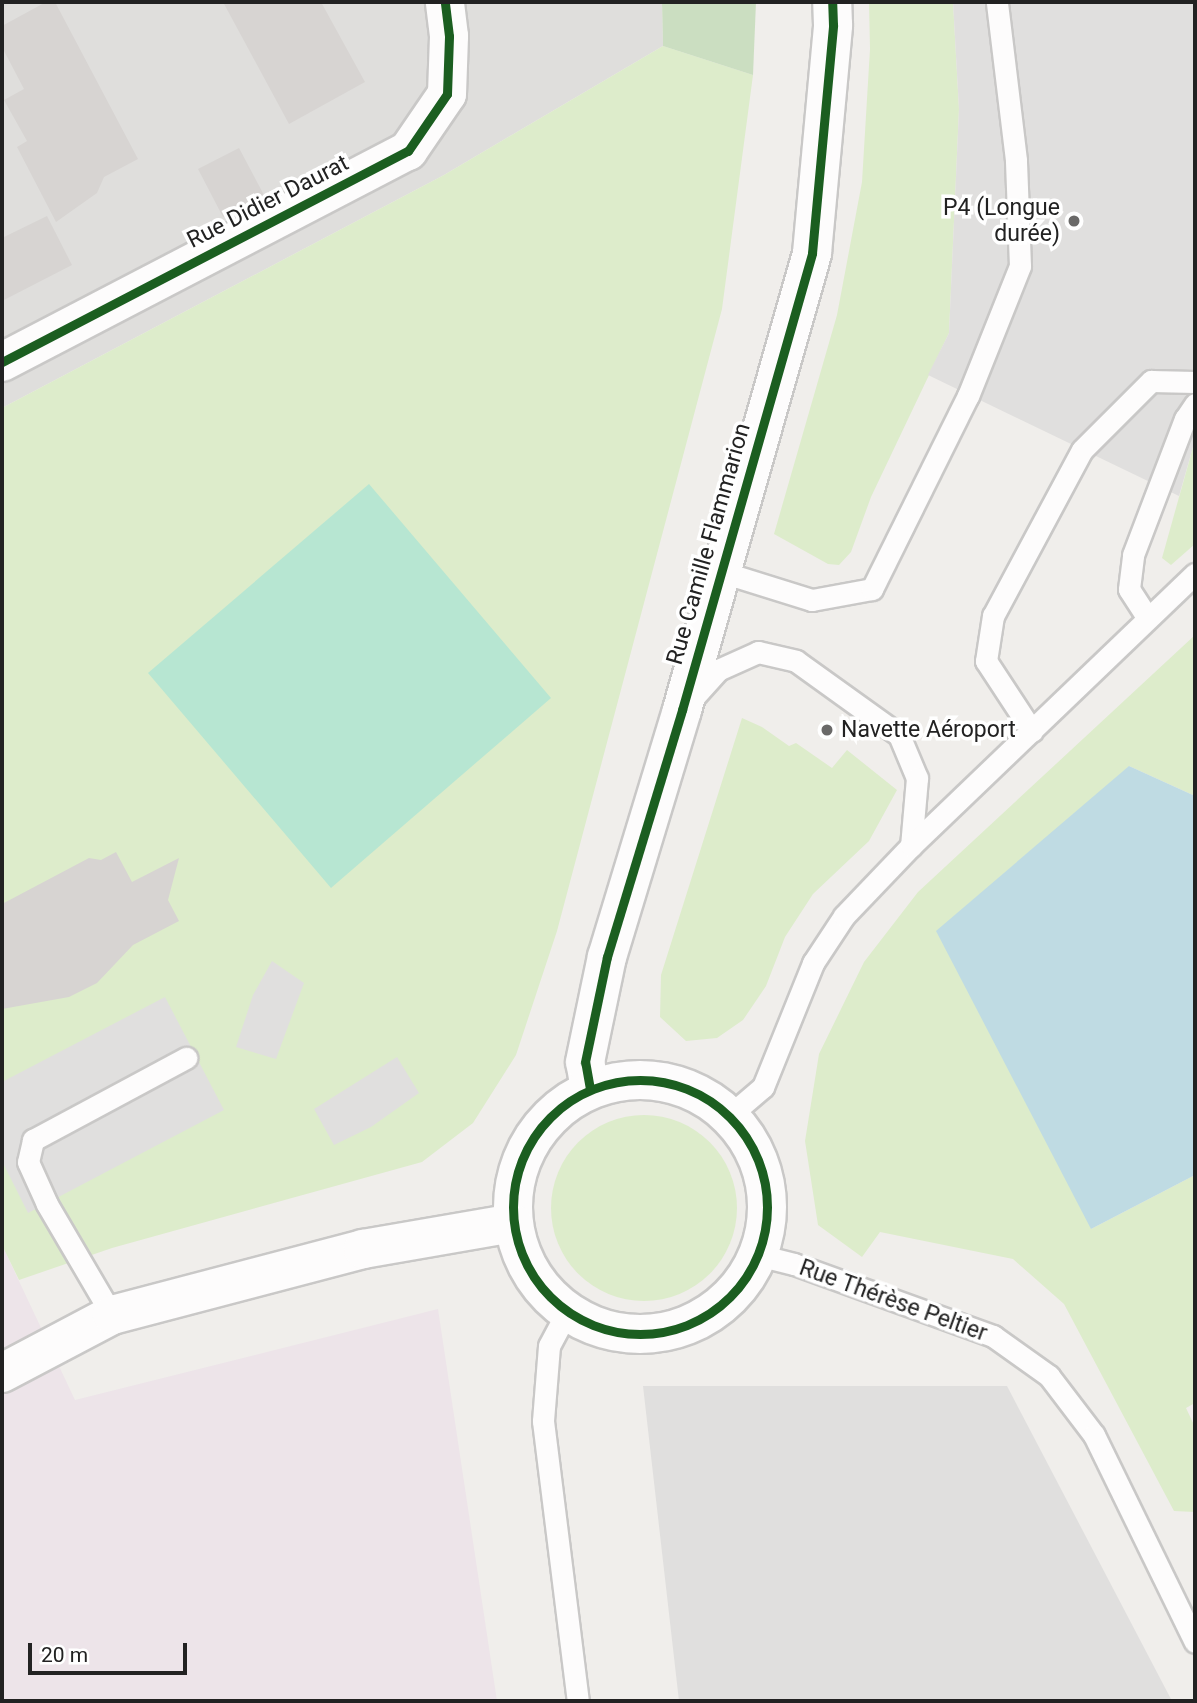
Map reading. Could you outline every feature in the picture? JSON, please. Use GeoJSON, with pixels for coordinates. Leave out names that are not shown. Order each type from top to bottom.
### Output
{"type":"FeatureCollection","features":[{"type":"Feature","properties":{"kind":"street","name":"Rue Didier Daurat"},"geometry":{"type":"LineString","coordinates":[[2,362],[408,151],[447,94],[449,36],[445,2]]}},
{"type":"Feature","properties":{"kind":"street","name":"Rue Camille Flammarion"},"geometry":{"type":"LineString","coordinates":[[590,1089],[585,1062],[607,957],[682,710],[812,253],[833,25],[832,2]]}},
{"type":"Feature","properties":{"kind":"street"},"geometry":{"type":"LineString","coordinates":[[626,1080],[663,1082],[699,1094],[729,1116],[751,1146],[765,1181],[766,1219],[758,1255],[738,1288],[709,1313],[676,1329],[638,1335],[601,1328],[567,1312],[541,1288],[523,1257],[513,1223],[515,1181],[530,1143],[556,1111],[590,1089],[626,1080]]}},
{"type":"Feature","properties":{"kind":"street"},"geometry":{"type":"LineString","coordinates":[[2,1373],[112,1315],[363,1249],[513,1223]]}},
{"type":"Feature","properties":{"kind":"lane"},"geometry":{"type":"LineString","coordinates":[[722,572],[812,600],[872,589],[968,396],[1020,266],[1016,160],[996,2]]}},
{"type":"Feature","properties":{"kind":"lane"},"geometry":{"type":"LineString","coordinates":[[1032,731],[986,661],[993,616],[1082,450],[1151,381],[1195,382]]}},
{"type":"Feature","properties":{"kind":"lane"},"geometry":{"type":"LineString","coordinates":[[1147,617],[1129,589],[1133,555],[1185,419],[1195,404]]}},
{"type":"Feature","properties":{"kind":"lane"},"geometry":{"type":"LineString","coordinates":[[729,1116],[763,1087],[813,963],[844,916],[911,846],[1195,573]]}},
{"type":"Feature","properties":{"kind":"lane"},"geometry":{"type":"LineString","coordinates":[[682,710],[718,670],[758,652],[796,661],[899,735],[917,778],[911,846]]}},
{"type":"Feature","properties":{"kind":"lane"},"geometry":{"type":"LineString","coordinates":[[112,1315],[47,1204],[28,1162],[33,1140],[186,1058]]}},
{"type":"Feature","properties":{"kind":"lane","name":"Rue Thérèse Peltier"},"geometry":{"type":"LineString","coordinates":[[758,1255],[794,1264],[993,1336],[1049,1376],[1094,1435],[1195,1642]]}},
{"type":"Feature","properties":{"kind":"lane"},"geometry":{"type":"LineString","coordinates":[[567,1312],[549,1346],[543,1421],[578,1701]]}},
{"type":"Feature","properties":{"kind":"shaded area"},"geometry":{"type":"Polygon","coordinates":[[[2,2],[662,2],[663,46],[444,175],[2,408],[2,2]]]}},
{"type":"Feature","properties":{"kind":"shaded area","name":"P4 (Longue durée)"},"geometry":{"type":"Polygon","coordinates":[[[953,2],[1195,2],[1195,440],[1179,496],[928,375],[949,333],[959,109],[953,2]]]}},
{"type":"Feature","properties":{"kind":"shaded area"},"geometry":{"type":"Polygon","coordinates":[[[272,961],[304,983],[276,1059],[236,1047],[253,995],[272,961]]]}},
{"type":"Feature","properties":{"kind":"shaded area"},"geometry":{"type":"Polygon","coordinates":[[[165,997],[224,1110],[28,1213],[2,1161],[2,1082],[165,997]]]}},
{"type":"Feature","properties":{"kind":"shaded area"},"geometry":{"type":"Polygon","coordinates":[[[397,1057],[419,1093],[371,1127],[334,1145],[314,1109],[397,1057]]]}},
{"type":"Feature","properties":{"kind":"shaded area"},"geometry":{"type":"Polygon","coordinates":[[[2,1245],[75,1400],[438,1309],[497,1701],[2,1701],[2,1245]]]}},
{"type":"Feature","properties":{"kind":"shaded area"},"geometry":{"type":"Polygon","coordinates":[[[643,1386],[1007,1386],[1172,1701],[679,1701],[643,1386]]]}},
{"type":"Feature","properties":{"kind":"green space"},"geometry":{"type":"Polygon","coordinates":[[[662,2],[756,2],[753,75],[663,46],[662,2]]]}},
{"type":"Feature","properties":{"kind":"green space"},"geometry":{"type":"Polygon","coordinates":[[[869,2],[953,2],[959,109],[949,333],[871,497],[851,552],[839,565],[828,564],[774,534],[837,315],[862,182],[870,49],[869,2]]]}},
{"type":"Feature","properties":{"kind":"green space"},"geometry":{"type":"Polygon","coordinates":[[[663,46],[753,75],[722,309],[557,931],[516,1055],[473,1123],[422,1162],[112,1248],[19,1280],[2,1245],[2,408],[444,175],[663,46]]]}},
{"type":"Feature","properties":{"kind":"green space"},"geometry":{"type":"Polygon","coordinates":[[[1195,440],[1195,544],[1171,565],[1162,558],[1195,440]]]}},
{"type":"Feature","properties":{"kind":"green space"},"geometry":{"type":"Polygon","coordinates":[[[369,484],[551,698],[331,888],[148,673],[369,484]]]}},
{"type":"Feature","properties":{"kind":"green space"},"geometry":{"type":"Polygon","coordinates":[[[1195,635],[1195,796],[1129,766],[1091,1229],[1195,1175],[1195,1403],[1186,1408],[1195,1427],[1195,1512],[1174,1511],[1064,1304],[1013,1259],[880,1232],[862,1257],[818,1225],[805,1141],[819,1054],[864,962],[918,892],[1195,635]]]}},
{"type":"Feature","properties":{"kind":"green space"},"geometry":{"type":"Polygon","coordinates":[[[742,718],[762,727],[789,746],[796,743],[832,768],[847,750],[897,790],[869,841],[813,894],[785,937],[766,986],[743,1020],[717,1038],[686,1041],[660,1017],[661,975],[742,718]]]}},
{"type":"Feature","properties":{"kind":"green space"},"geometry":{"type":"Polygon","coordinates":[[[644,1115],[679,1122],[710,1142],[730,1173],[737,1208],[730,1243],[710,1274],[679,1294],[644,1301],[609,1294],[578,1274],[558,1243],[551,1208],[558,1173],[578,1142],[609,1122],[644,1115]]]}},
{"type":"Feature","properties":{"kind":"water"},"geometry":{"type":"Polygon","coordinates":[[[1129,766],[1195,796],[1195,1175],[1091,1229],[936,931],[1129,766]]]}},
{"type":"Feature","properties":{"kind":"building"},"geometry":{"type":"Polygon","coordinates":[[[46,2],[55,2],[138,159],[104,177],[97,193],[56,222],[17,147],[27,141],[4,100],[24,89],[2,47],[2,26],[46,2]]]}},
{"type":"Feature","properties":{"kind":"building"},"geometry":{"type":"Polygon","coordinates":[[[223,2],[321,2],[365,82],[289,124],[223,2]]]}},
{"type":"Feature","properties":{"kind":"building"},"geometry":{"type":"Polygon","coordinates":[[[239,148],[265,197],[223,217],[198,169],[239,148]]]}},
{"type":"Feature","properties":{"kind":"building"},"geometry":{"type":"Polygon","coordinates":[[[47,216],[72,265],[2,301],[2,238],[47,216]]]}},
{"type":"Feature","properties":{"kind":"building"},"geometry":{"type":"Polygon","coordinates":[[[116,852],[132,882],[179,858],[168,900],[179,921],[133,945],[97,983],[69,997],[2,1009],[2,904],[89,858],[101,860],[116,852]]]}},
{"type":"Feature","properties":{"kind":"cycle path"},"geometry":{"type":"LineString","coordinates":[[2,362],[408,151],[447,94],[449,36],[445,2]]}},
{"type":"Feature","properties":{"kind":"cycle path"},"geometry":{"type":"LineString","coordinates":[[590,1089],[585,1062],[607,957],[682,710],[812,253],[833,25],[832,2]]}},
{"type":"Feature","properties":{"kind":"cycle path"},"geometry":{"type":"LineString","coordinates":[[640,1080],[677,1086],[700,1095],[720,1109],[738,1127],[752,1147],[761,1170],[767,1207],[761,1244],[752,1267],[738,1287],[720,1305],[700,1319],[677,1328],[640,1334],[603,1328],[580,1319],[560,1305],[542,1287],[528,1267],[519,1244],[513,1207],[519,1170],[528,1147],[542,1127],[560,1109],[580,1095],[603,1086],[640,1080]]}},
{"type":"Feature","properties":{"kind":"place","name":"P4 (Longue durée)"},"geometry":{"type":"Point","coordinates":[1074,221]}},
{"type":"Feature","properties":{"kind":"place","name":"Navette Aéroport"},"geometry":{"type":"Point","coordinates":[827,730]}}]}
